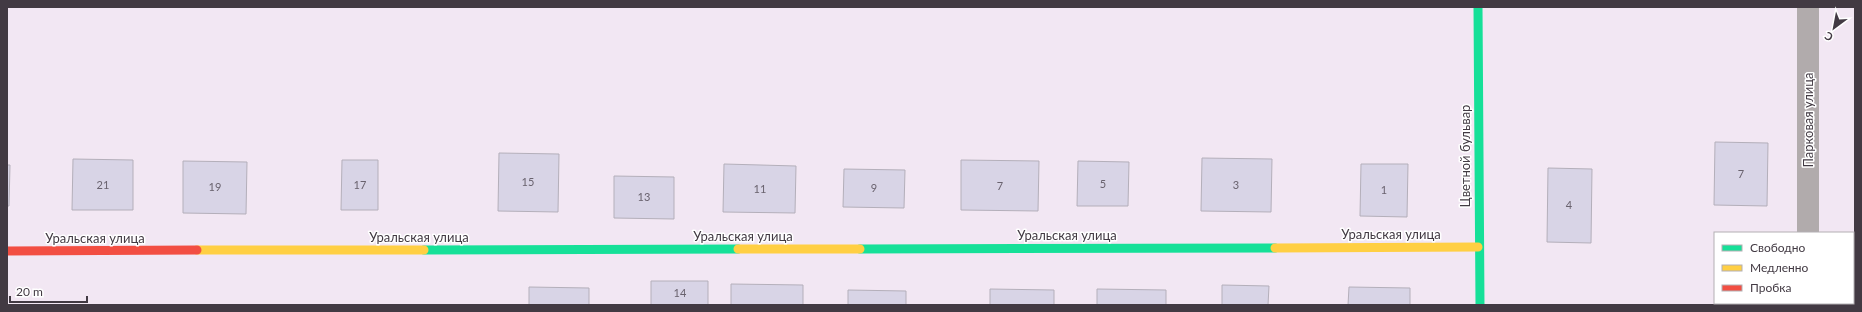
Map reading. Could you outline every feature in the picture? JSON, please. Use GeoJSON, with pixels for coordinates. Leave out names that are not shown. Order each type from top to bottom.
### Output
{"type":"FeatureCollection","features":[{"type":"Feature","properties":{"kind":"street","name":"Цветной бульвар"},"geometry":{"type":"LineString","coordinates":[[1478,7],[1478,247],[1480,305]]}},
{"type":"Feature","properties":{"kind":"street","name":"Парковая улица"},"geometry":{"type":"LineString","coordinates":[[1808,7],[1808,232]]}},
{"type":"Feature","properties":{"kind":"street","name":"Уральская улица"},"geometry":{"type":"LineString","coordinates":[[7,251],[1478,247]]}},
{"type":"Feature","properties":{"kind":"building"},"geometry":{"type":"Polygon","coordinates":[[[1715,142],[1768,143],[1767,206],[1714,205],[1715,142]]]}},
{"type":"Feature","properties":{"kind":"building"},"geometry":{"type":"Polygon","coordinates":[[[499,153],[559,154],[558,212],[498,211],[499,153]]]}},
{"type":"Feature","properties":{"kind":"building"},"geometry":{"type":"Polygon","coordinates":[[[1202,158],[1272,159],[1271,212],[1201,211],[1202,158]]]}},
{"type":"Feature","properties":{"kind":"building"},"geometry":{"type":"Polygon","coordinates":[[[73,159],[133,160],[133,210],[72,210],[73,159]]]}},
{"type":"Feature","properties":{"kind":"building"},"geometry":{"type":"Polygon","coordinates":[[[342,160],[378,160],[378,210],[341,210],[342,160]]]}},
{"type":"Feature","properties":{"kind":"building"},"geometry":{"type":"Polygon","coordinates":[[[961,160],[1039,161],[1038,211],[961,210],[961,160]]]}},
{"type":"Feature","properties":{"kind":"building"},"geometry":{"type":"Polygon","coordinates":[[[183,161],[247,162],[246,214],[183,213],[183,161]]]}},
{"type":"Feature","properties":{"kind":"building"},"geometry":{"type":"Polygon","coordinates":[[[1078,161],[1129,162],[1128,206],[1077,206],[1078,161]]]}},
{"type":"Feature","properties":{"kind":"building"},"geometry":{"type":"Polygon","coordinates":[[[724,164],[796,166],[795,213],[723,212],[724,164]]]}},
{"type":"Feature","properties":{"kind":"building"},"geometry":{"type":"Polygon","coordinates":[[[1361,164],[1408,164],[1407,217],[1360,216],[1361,164]]]}},
{"type":"Feature","properties":{"kind":"building"},"geometry":{"type":"Polygon","coordinates":[[[7,165],[10,165],[9,206],[7,206],[7,165]]]}},
{"type":"Feature","properties":{"kind":"building"},"geometry":{"type":"Polygon","coordinates":[[[1548,168],[1592,169],[1591,243],[1547,242],[1548,168]]]}},
{"type":"Feature","properties":{"kind":"building"},"geometry":{"type":"Polygon","coordinates":[[[844,169],[905,170],[904,208],[843,207],[844,169]]]}},
{"type":"Feature","properties":{"kind":"building"},"geometry":{"type":"Polygon","coordinates":[[[614,176],[674,177],[674,219],[614,218],[614,176]]]}},
{"type":"Feature","properties":{"kind":"building"},"geometry":{"type":"Polygon","coordinates":[[[651,281],[708,281],[708,305],[651,305],[651,281]]]}},
{"type":"Feature","properties":{"kind":"building"},"geometry":{"type":"Polygon","coordinates":[[[731,284],[803,285],[803,305],[731,305],[731,284]]]}},
{"type":"Feature","properties":{"kind":"building"},"geometry":{"type":"Polygon","coordinates":[[[1222,285],[1269,286],[1268,305],[1222,305],[1222,285]]]}},
{"type":"Feature","properties":{"kind":"building"},"geometry":{"type":"Polygon","coordinates":[[[529,287],[589,288],[589,305],[529,305],[529,287]]]}},
{"type":"Feature","properties":{"kind":"building"},"geometry":{"type":"Polygon","coordinates":[[[1349,287],[1410,288],[1410,305],[1348,305],[1349,287]]]}},
{"type":"Feature","properties":{"kind":"building"},"geometry":{"type":"Polygon","coordinates":[[[990,289],[1054,290],[1054,305],[990,305],[990,289]]]}},
{"type":"Feature","properties":{"kind":"building"},"geometry":{"type":"Polygon","coordinates":[[[1097,289],[1166,290],[1166,305],[1097,305],[1097,289]]]}},
{"type":"Feature","properties":{"kind":"building"},"geometry":{"type":"Polygon","coordinates":[[[848,290],[906,291],[906,305],[848,305],[848,290]]]}},
{"type":"Feature","properties":{"kind":"traffic: fast"},"geometry":{"type":"LineString","coordinates":[[1478,7],[1480,305]]}},
{"type":"Feature","properties":{"kind":"traffic: fast"},"geometry":{"type":"LineString","coordinates":[[860,249],[1275,248]]}},
{"type":"Feature","properties":{"kind":"traffic: fast"},"geometry":{"type":"LineString","coordinates":[[424,250],[738,249]]}},
{"type":"Feature","properties":{"kind":"traffic: slow"},"geometry":{"type":"LineString","coordinates":[[1275,248],[1478,247]]}},
{"type":"Feature","properties":{"kind":"traffic: slow"},"geometry":{"type":"LineString","coordinates":[[738,249],[860,249]]}},
{"type":"Feature","properties":{"kind":"traffic: slow"},"geometry":{"type":"LineString","coordinates":[[197,250],[424,250]]}},
{"type":"Feature","properties":{"kind":"traffic: jam"},"geometry":{"type":"LineString","coordinates":[[7,251],[197,250]]}}]}
